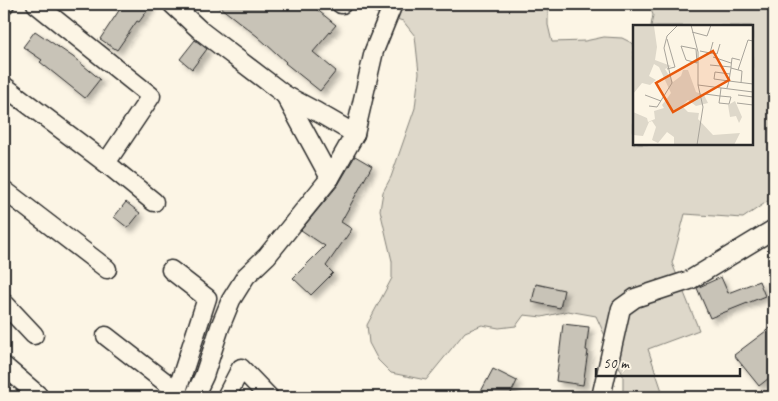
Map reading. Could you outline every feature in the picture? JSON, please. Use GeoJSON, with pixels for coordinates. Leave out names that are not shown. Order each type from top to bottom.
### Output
{"type":"FeatureCollection","features":[{"type":"Feature","properties":{"kind":"street"},"geometry":{"type":"LineString","coordinates":[[36,4],[151,96],[106,163]]}},
{"type":"Feature","properties":{"kind":"street"},"geometry":{"type":"LineString","coordinates":[[172,4],[200,31],[285,95],[355,134]]}},
{"type":"Feature","properties":{"kind":"street"},"geometry":{"type":"LineString","coordinates":[[182,396],[204,376],[231,300],[246,276],[267,256],[330,178],[355,134],[374,51],[394,4]]}},
{"type":"Feature","properties":{"kind":"street"},"geometry":{"type":"LineString","coordinates":[[4,86],[154,202]]}},
{"type":"Feature","properties":{"kind":"street"},"geometry":{"type":"LineString","coordinates":[[285,95],[330,178]]}},
{"type":"Feature","properties":{"kind":"street"},"geometry":{"type":"LineString","coordinates":[[4,190],[107,269]]}},
{"type":"Feature","properties":{"kind":"street"},"geometry":{"type":"LineString","coordinates":[[601,397],[621,308],[635,298],[690,280],[772,234]]}},
{"type":"Feature","properties":{"kind":"street"},"geometry":{"type":"LineString","coordinates":[[171,270],[207,298],[182,396]]}},
{"type":"Feature","properties":{"kind":"street"},"geometry":{"type":"LineString","coordinates":[[4,303],[34,335]]}},
{"type":"Feature","properties":{"kind":"street"},"geometry":{"type":"LineString","coordinates":[[106,336],[182,396]]}},
{"type":"Feature","properties":{"kind":"street"},"geometry":{"type":"LineString","coordinates":[[4,366],[39,397]]}},
{"type":"Feature","properties":{"kind":"street"},"geometry":{"type":"LineString","coordinates":[[226,397],[241,368],[269,397]]}},
{"type":"Feature","properties":{"kind":"shaded area"},"geometry":{"type":"Polygon","coordinates":[[[361,4],[548,4],[548,25],[552,42],[585,41],[604,37],[622,38],[633,44],[633,145],[753,145],[753,25],[651,25],[653,15],[649,4],[774,4],[774,197],[743,218],[685,214],[672,263],[699,330],[648,349],[664,397],[623,397],[623,375],[596,316],[568,311],[542,317],[524,315],[516,326],[499,328],[482,325],[465,332],[426,380],[391,373],[378,360],[369,343],[367,325],[392,278],[392,261],[380,210],[383,192],[391,177],[415,108],[419,73],[415,36],[403,21],[374,12],[361,4]]]}},
{"type":"Feature","properties":{"kind":"building"},"geometry":{"type":"Polygon","coordinates":[[[114,4],[152,4],[139,22],[137,21],[117,50],[100,39],[120,9],[114,4]]]}},
{"type":"Feature","properties":{"kind":"building"},"geometry":{"type":"Polygon","coordinates":[[[216,4],[310,4],[336,25],[313,52],[336,71],[320,91],[285,63],[257,36],[216,4]]]}},
{"type":"Feature","properties":{"kind":"building"},"geometry":{"type":"Polygon","coordinates":[[[35,31],[73,57],[100,79],[85,98],[40,62],[42,60],[23,47],[35,31]]]}},
{"type":"Feature","properties":{"kind":"building"},"geometry":{"type":"Polygon","coordinates":[[[195,40],[207,49],[192,69],[180,59],[195,40]]]}},
{"type":"Feature","properties":{"kind":"building"},"geometry":{"type":"Polygon","coordinates":[[[355,156],[372,166],[341,222],[352,229],[326,266],[333,273],[311,295],[293,278],[325,246],[301,230],[338,185],[355,156]]]}},
{"type":"Feature","properties":{"kind":"building"},"geometry":{"type":"Polygon","coordinates":[[[126,202],[140,213],[128,228],[114,217],[126,202]]]}},
{"type":"Feature","properties":{"kind":"building"},"geometry":{"type":"Polygon","coordinates":[[[721,277],[728,293],[759,281],[765,296],[710,318],[697,288],[721,277]]]}},
{"type":"Feature","properties":{"kind":"building"},"geometry":{"type":"Polygon","coordinates":[[[536,284],[564,290],[560,308],[532,302],[536,284]]]}},
{"type":"Feature","properties":{"kind":"building"},"geometry":{"type":"Polygon","coordinates":[[[563,324],[589,327],[583,385],[556,381],[563,324]]]}},
{"type":"Feature","properties":{"kind":"building"},"geometry":{"type":"Polygon","coordinates":[[[774,325],[774,374],[759,386],[734,355],[774,325]]]}},
{"type":"Feature","properties":{"kind":"building"},"geometry":{"type":"Polygon","coordinates":[[[493,369],[517,381],[509,397],[478,397],[493,369]]]}}]}
